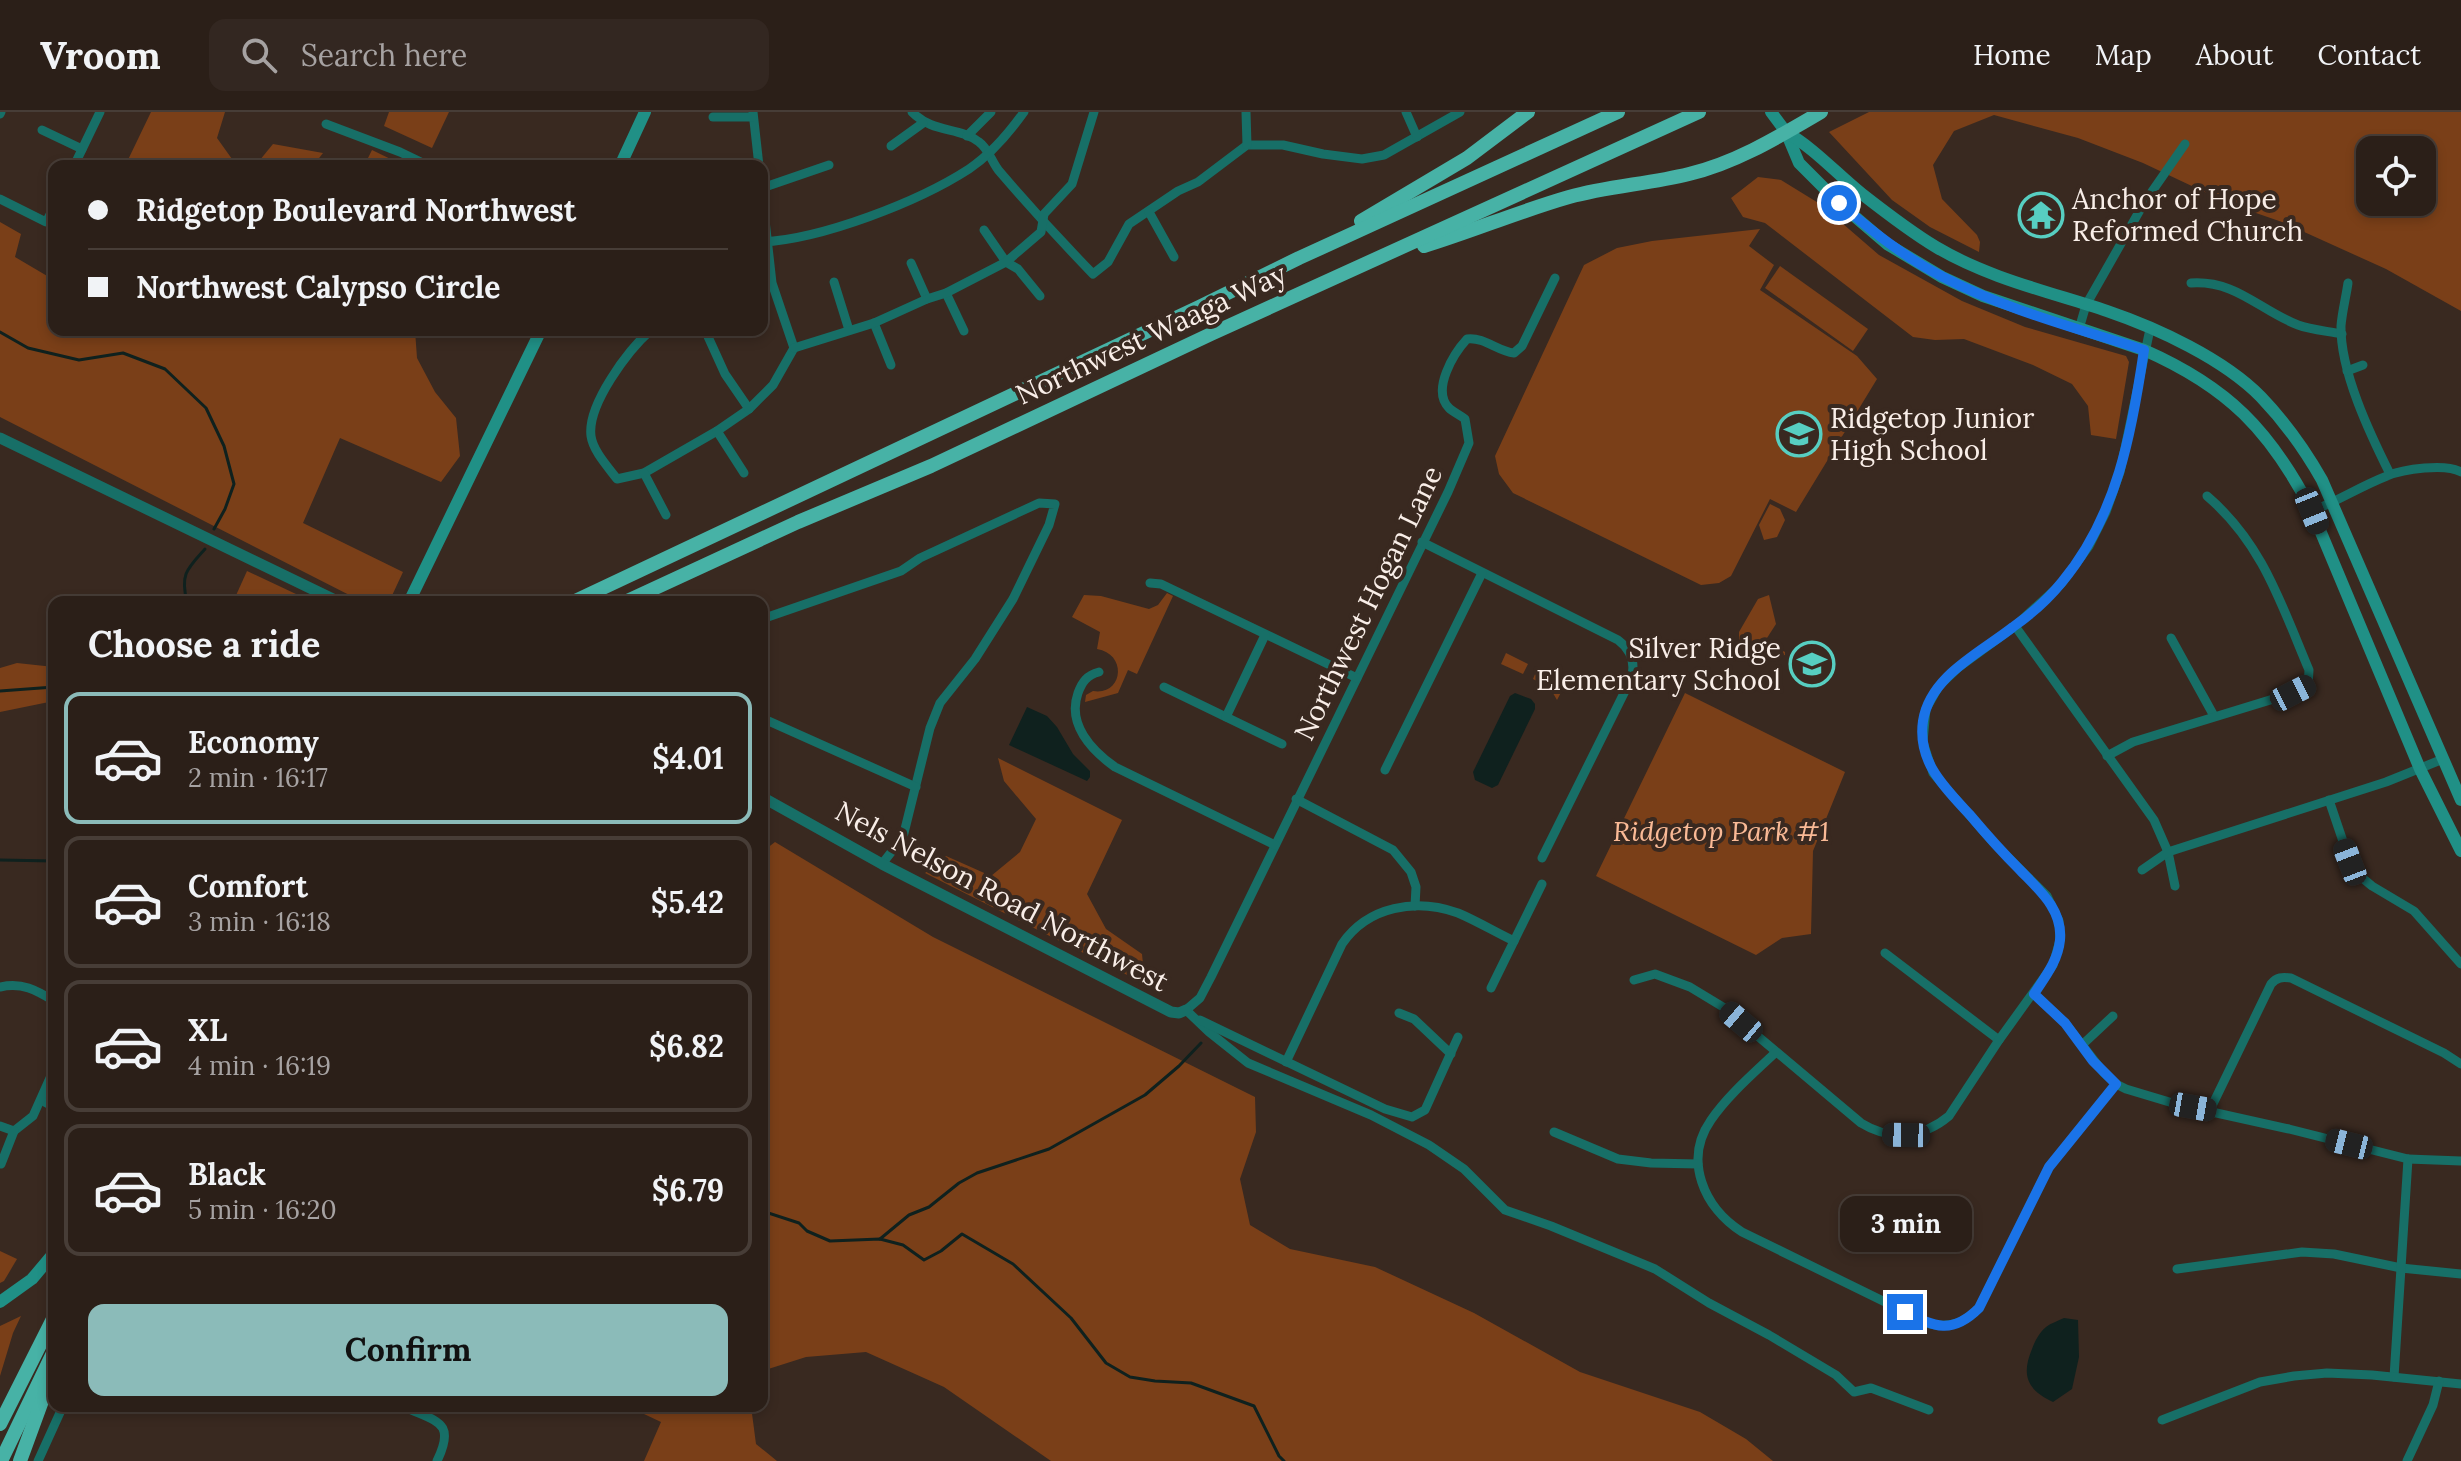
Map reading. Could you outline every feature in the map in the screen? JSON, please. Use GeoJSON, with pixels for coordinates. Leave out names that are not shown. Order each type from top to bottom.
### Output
{"type":"FeatureCollection","features":[{"type":"Feature","properties":{"kind":"highway"},"geometry":{"type":"LineString","coordinates":[[1299,258],[1467,158],[1528,112]]}},
{"type":"Feature","properties":{"kind":"highway","name":"Northwest Waaga Way"},"geometry":{"type":"LineString","coordinates":[[586,596],[1299,258],[1618,112]]}},
{"type":"Feature","properties":{"kind":"highway","name":"Northwest Waaga Way"},"geometry":{"type":"LineString","coordinates":[[639,596],[798,522],[931,466],[1211,334],[1699,112]]}},
{"type":"Feature","properties":{"kind":"highway"},"geometry":{"type":"LineString","coordinates":[[1370,263],[1566,198],[1706,169],[1730,160],[1821,112]]}},
{"type":"Feature","properties":{"kind":"highway"},"geometry":{"type":"LineString","coordinates":[[0,1424],[48,1329]]}},
{"type":"Feature","properties":{"kind":"highway"},"geometry":{"type":"LineString","coordinates":[[1,1461],[48,1363]]}},
{"type":"Feature","properties":{"kind":"highway"},"geometry":{"type":"LineString","coordinates":[[20,1461],[48,1384]]}},
{"type":"Feature","properties":{"kind":"main road"},"geometry":{"type":"LineString","coordinates":[[623,160],[645,112]]}},
{"type":"Feature","properties":{"kind":"main road"},"geometry":{"type":"LineString","coordinates":[[1771,112],[1786,132],[1799,163],[1887,244],[1942,277],[1983,296],[2144,350],[2198,377],[2248,417],[2274,447],[2312,511],[2420,769],[2461,851]]}},
{"type":"Feature","properties":{"kind":"main road"},"geometry":{"type":"LineString","coordinates":[[1786,132],[1807,144],[1862,194],[1936,247],[1978,268],[2150,329],[2198,352],[2260,396],[2309,456],[2333,503],[2461,800]]}},
{"type":"Feature","properties":{"kind":"main road"},"geometry":{"type":"LineString","coordinates":[[412,596],[538,336]]}},
{"type":"Feature","properties":{"kind":"main road"},"geometry":{"type":"LineString","coordinates":[[0,1302],[32,1279],[48,1260]]}},
{"type":"Feature","properties":{"kind":"street"},"geometry":{"type":"LineString","coordinates":[[77,160],[100,112]]}},
{"type":"Feature","properties":{"kind":"street"},"geometry":{"type":"LineString","coordinates":[[912,112],[923,123],[980,142],[996,167],[1093,274],[1108,262],[1129,224],[1178,191],[1198,182],[1247,145],[1283,145],[1362,159],[1384,155],[1460,112]]}},
{"type":"Feature","properties":{"kind":"street"},"geometry":{"type":"LineString","coordinates":[[967,136],[991,112]]}},
{"type":"Feature","properties":{"kind":"street"},"geometry":{"type":"LineString","coordinates":[[768,241],[825,230],[916,197],[970,169],[1012,129],[1024,112]]}},
{"type":"Feature","properties":{"kind":"street"},"geometry":{"type":"LineString","coordinates":[[644,336],[630,349],[591,420],[591,439],[617,479],[644,473],[749,409],[773,385],[794,348],[874,323],[946,293],[1006,262],[1041,232],[1044,214],[1072,184],[1094,112]]}},
{"type":"Feature","properties":{"kind":"street"},"geometry":{"type":"LineString","coordinates":[[1246,112],[1247,145]]}},
{"type":"Feature","properties":{"kind":"street"},"geometry":{"type":"LineString","coordinates":[[1406,112],[1417,137]]}},
{"type":"Feature","properties":{"kind":"street"},"geometry":{"type":"LineString","coordinates":[[713,117],[753,114],[758,160]]}},
{"type":"Feature","properties":{"kind":"street"},"geometry":{"type":"LineString","coordinates":[[891,146],[923,123]]}},
{"type":"Feature","properties":{"kind":"street"},"geometry":{"type":"LineString","coordinates":[[326,124],[417,160]]}},
{"type":"Feature","properties":{"kind":"street"},"geometry":{"type":"LineString","coordinates":[[42,130],[82,149]]}},
{"type":"Feature","properties":{"kind":"street"},"geometry":{"type":"LineString","coordinates":[[2079,329],[2086,305],[2144,203],[2185,144]]}},
{"type":"Feature","properties":{"kind":"street"},"geometry":{"type":"LineString","coordinates":[[768,188],[829,165]]}},
{"type":"Feature","properties":{"kind":"street"},"geometry":{"type":"LineString","coordinates":[[0,199],[48,223]]}},
{"type":"Feature","properties":{"kind":"street"},"geometry":{"type":"LineString","coordinates":[[1149,212],[1174,257]]}},
{"type":"Feature","properties":{"kind":"street"},"geometry":{"type":"LineString","coordinates":[[984,230],[1006,262],[1018,269],[1040,296]]}},
{"type":"Feature","properties":{"kind":"street"},"geometry":{"type":"LineString","coordinates":[[768,260],[772,283],[794,348]]}},
{"type":"Feature","properties":{"kind":"street"},"geometry":{"type":"LineString","coordinates":[[911,263],[927,299]]}},
{"type":"Feature","properties":{"kind":"street","name":"Northwest Hogan Lane"},"geometry":{"type":"LineString","coordinates":[[1189,1013],[1206,988],[1469,443],[1465,419],[1447,407],[1442,396],[1443,383],[1455,358],[1467,339],[1477,338],[1505,352],[1514,353],[1522,346],[1555,278]]}},
{"type":"Feature","properties":{"kind":"street"},"geometry":{"type":"LineString","coordinates":[[834,282],[849,330]]}},
{"type":"Feature","properties":{"kind":"street"},"geometry":{"type":"LineString","coordinates":[[2191,283],[2210,282],[2238,292],[2299,325],[2342,334]]}},
{"type":"Feature","properties":{"kind":"street"},"geometry":{"type":"LineString","coordinates":[[2348,283],[2341,325],[2347,371],[2372,439],[2390,474]]}},
{"type":"Feature","properties":{"kind":"street"},"geometry":{"type":"LineString","coordinates":[[946,293],[964,331]]}},
{"type":"Feature","properties":{"kind":"street"},"geometry":{"type":"LineString","coordinates":[[874,323],[891,365]]}},
{"type":"Feature","properties":{"kind":"street"},"geometry":{"type":"LineString","coordinates":[[1634,980],[1655,974],[1690,987],[1723,1007],[1874,1131],[1906,1135],[1927,1130],[1949,1116],[2053,965],[2060,940],[2059,921],[2047,896],[1993,842],[1940,782],[1927,760],[1923,742],[1926,709],[1939,686],[1959,667],[2015,626],[2061,584],[2089,546],[2106,512],[2125,454],[2150,329]]}},
{"type":"Feature","properties":{"kind":"street"},"geometry":{"type":"LineString","coordinates":[[708,336],[725,374],[749,409]]}},
{"type":"Feature","properties":{"kind":"street"},"geometry":{"type":"LineString","coordinates":[[2347,371],[2363,365]]}},
{"type":"Feature","properties":{"kind":"street"},"geometry":{"type":"LineString","coordinates":[[717,431],[744,473]]}},
{"type":"Feature","properties":{"kind":"street"},"geometry":{"type":"LineString","coordinates":[[0,438],[327,596]]}},
{"type":"Feature","properties":{"kind":"street"},"geometry":{"type":"LineString","coordinates":[[2312,511],[2390,474],[2452,467],[2461,472]]}},
{"type":"Feature","properties":{"kind":"street"},"geometry":{"type":"LineString","coordinates":[[644,473],[666,515]]}},
{"type":"Feature","properties":{"kind":"street"},"geometry":{"type":"LineString","coordinates":[[2107,756],[2133,742],[2308,686],[2309,670],[2262,560],[2226,512],[2207,496]]}},
{"type":"Feature","properties":{"kind":"street"},"geometry":{"type":"LineString","coordinates":[[768,617],[901,571],[920,558],[1039,503],[1055,504],[1049,525],[1013,599],[975,659],[940,703],[930,728],[903,837],[882,864]]}},
{"type":"Feature","properties":{"kind":"street"},"geometry":{"type":"LineString","coordinates":[[1422,542],[1618,640],[1628,648],[1634,670],[1631,679],[1542,858]]}},
{"type":"Feature","properties":{"kind":"street"},"geometry":{"type":"LineString","coordinates":[[1385,770],[1482,573]]}},
{"type":"Feature","properties":{"kind":"street"},"geometry":{"type":"LineString","coordinates":[[1150,583],[1161,584],[1357,678]]}},
{"type":"Feature","properties":{"kind":"street"},"geometry":{"type":"LineString","coordinates":[[2015,626],[2154,820],[2168,852],[2175,886]]}},
{"type":"Feature","properties":{"kind":"street"},"geometry":{"type":"LineString","coordinates":[[1226,717],[1265,635]]}},
{"type":"Feature","properties":{"kind":"street"},"geometry":{"type":"LineString","coordinates":[[2171,638],[2214,716]]}},
{"type":"Feature","properties":{"kind":"street"},"geometry":{"type":"LineString","coordinates":[[1099,672],[1082,683],[1074,711],[1083,735],[1097,754],[1115,767],[1275,845]]}},
{"type":"Feature","properties":{"kind":"street"},"geometry":{"type":"LineString","coordinates":[[1164,687],[1282,744]]}},
{"type":"Feature","properties":{"kind":"street"},"geometry":{"type":"LineString","coordinates":[[768,721],[916,787]]}},
{"type":"Feature","properties":{"kind":"street"},"geometry":{"type":"LineString","coordinates":[[2142,870],[2168,852],[2443,759]]}},
{"type":"Feature","properties":{"kind":"street"},"geometry":{"type":"LineString","coordinates":[[1296,799],[1393,850],[1411,872],[1416,887],[1415,906]]}},
{"type":"Feature","properties":{"kind":"street","name":"Nels Nelson Road Northwest"},"geometry":{"type":"LineString","coordinates":[[768,800],[882,864],[1171,1012],[1189,1013],[1248,1063],[1371,1115],[1429,1145],[1464,1169],[1505,1210],[1655,1269],[1836,1375],[1854,1392],[1871,1388],[1929,1410]]}},
{"type":"Feature","properties":{"kind":"street"},"geometry":{"type":"LineString","coordinates":[[2329,800],[2350,862],[2360,876],[2414,911],[2461,964]]}},
{"type":"Feature","properties":{"kind":"street"},"geometry":{"type":"LineString","coordinates":[[1491,988],[1542,884]]}},
{"type":"Feature","properties":{"kind":"street"},"geometry":{"type":"LineString","coordinates":[[1286,1062],[1342,944],[1351,931],[1379,912],[1431,906],[1460,914],[1514,941]]}},
{"type":"Feature","properties":{"kind":"street"},"geometry":{"type":"LineString","coordinates":[[1885,953],[1999,1040]]}},
{"type":"Feature","properties":{"kind":"street"},"geometry":{"type":"LineString","coordinates":[[2210,1110],[2271,984],[2283,977],[2291,978],[2461,1064]]}},
{"type":"Feature","properties":{"kind":"street"},"geometry":{"type":"LineString","coordinates":[[0,987],[17,985],[33,988],[48,997]]}},
{"type":"Feature","properties":{"kind":"street"},"geometry":{"type":"LineString","coordinates":[[2034,994],[2065,1023],[2093,1061],[2116,1084],[2176,1104],[2408,1159],[2461,1161]]}},
{"type":"Feature","properties":{"kind":"street"},"geometry":{"type":"LineString","coordinates":[[1189,1013],[1385,1109],[1412,1117],[1425,1110],[1458,1037]]}},
{"type":"Feature","properties":{"kind":"street"},"geometry":{"type":"LineString","coordinates":[[1399,1013],[1414,1019],[1451,1054]]}},
{"type":"Feature","properties":{"kind":"street"},"geometry":{"type":"LineString","coordinates":[[2082,1045],[2113,1016]]}},
{"type":"Feature","properties":{"kind":"street"},"geometry":{"type":"LineString","coordinates":[[1776,1052],[1710,1120],[1702,1138],[1698,1164],[1707,1198],[1734,1227],[1930,1324],[1952,1326],[1968,1320],[1979,1308],[2049,1167],[2116,1084]]}},
{"type":"Feature","properties":{"kind":"street"},"geometry":{"type":"LineString","coordinates":[[1,1164],[14,1131],[33,1116],[48,1083]]}},
{"type":"Feature","properties":{"kind":"street"},"geometry":{"type":"LineString","coordinates":[[41,1100],[48,1104]]}},
{"type":"Feature","properties":{"kind":"street"},"geometry":{"type":"LineString","coordinates":[[0,1126],[14,1131]]}},
{"type":"Feature","properties":{"kind":"street"},"geometry":{"type":"LineString","coordinates":[[1554,1132],[1618,1159],[1698,1164]]}},
{"type":"Feature","properties":{"kind":"street"},"geometry":{"type":"LineString","coordinates":[[2394,1377],[2408,1159]]}},
{"type":"Feature","properties":{"kind":"street"},"geometry":{"type":"LineString","coordinates":[[2177,1269],[2302,1252],[2334,1254],[2401,1268],[2461,1274]]}},
{"type":"Feature","properties":{"kind":"street"},"geometry":{"type":"LineString","coordinates":[[2162,1420],[2260,1382],[2327,1373],[2461,1384]]}},
{"type":"Feature","properties":{"kind":"street"},"geometry":{"type":"LineString","coordinates":[[2407,1461],[2433,1405],[2439,1381]]}},
{"type":"Feature","properties":{"kind":"street"},"geometry":{"type":"LineString","coordinates":[[38,1461],[60,1412]]}},
{"type":"Feature","properties":{"kind":"street"},"geometry":{"type":"LineString","coordinates":[[415,1412],[438,1423],[446,1433],[437,1461]]}},
{"type":"Feature","properties":{"kind":"green space"},"geometry":{"type":"Polygon","coordinates":[[[151,112],[225,112],[217,138],[233,160],[128,160],[151,112]]]}},
{"type":"Feature","properties":{"kind":"green space"},"geometry":{"type":"Polygon","coordinates":[[[389,112],[449,112],[432,148],[384,126],[389,112]]]}},
{"type":"Feature","properties":{"kind":"green space"},"geometry":{"type":"Polygon","coordinates":[[[1869,112],[2461,112],[2461,311],[2386,269],[2282,222],[2230,204],[2143,163],[2078,138],[1994,115],[1954,131],[1933,165],[1942,199],[1977,235],[1979,252],[1930,227],[1892,200],[1829,132],[1869,112]]]}},
{"type":"Feature","properties":{"kind":"green space"},"geometry":{"type":"Polygon","coordinates":[[[273,144],[323,153],[318,160],[260,160],[273,144]]]}},
{"type":"Feature","properties":{"kind":"green space"},"geometry":{"type":"Polygon","coordinates":[[[372,150],[393,160],[367,160],[372,150]]]}},
{"type":"Feature","properties":{"kind":"green space"},"geometry":{"type":"Polygon","coordinates":[[[1758,177],[1781,180],[1820,204],[1879,255],[1962,301],[2025,327],[2126,356],[2129,362],[2116,439],[2091,435],[2088,406],[2072,384],[2033,365],[1964,339],[1913,337],[1765,223],[1743,217],[1731,198],[1758,177]]]}},
{"type":"Feature","properties":{"kind":"green space"},"geometry":{"type":"Polygon","coordinates":[[[0,222],[21,234],[15,257],[48,276],[48,336],[415,336],[417,358],[435,392],[456,418],[460,456],[441,482],[340,438],[303,523],[403,572],[392,596],[351,596],[0,417],[0,222]]]}},
{"type":"Feature","properties":{"kind":"green space"},"geometry":{"type":"Polygon","coordinates":[[[1760,229],[1749,246],[1774,265],[1760,290],[1857,356],[1877,379],[1796,512],[1770,499],[1731,576],[1719,583],[1701,585],[1513,493],[1499,474],[1495,456],[1584,265],[1617,248],[1760,229]]]}},
{"type":"Feature","properties":{"kind":"green space"},"geometry":{"type":"Polygon","coordinates":[[[1780,266],[1868,329],[1853,351],[1765,288],[1780,266]]]}},
{"type":"Feature","properties":{"kind":"green space"},"geometry":{"type":"Polygon","coordinates":[[[1770,504],[1780,509],[1785,520],[1777,537],[1764,540],[1759,525],[1770,504]]]}},
{"type":"Feature","properties":{"kind":"green space"},"geometry":{"type":"Polygon","coordinates":[[[247,571],[300,596],[236,596],[247,571]]]}},
{"type":"Feature","properties":{"kind":"green space"},"geometry":{"type":"Polygon","coordinates":[[[1167,593],[1173,596],[1137,674],[1128,670],[1118,693],[1085,702],[1086,695],[1111,687],[1118,674],[1114,658],[1097,649],[1100,632],[1072,617],[1084,595],[1101,596],[1149,609],[1158,605],[1167,593]]]}},
{"type":"Feature","properties":{"kind":"green space"},"geometry":{"type":"Polygon","coordinates":[[[1769,595],[1776,624],[1767,638],[1743,647],[1739,643],[1739,632],[1758,599],[1769,595]]]}},
{"type":"Feature","properties":{"kind":"green space"},"geometry":{"type":"Polygon","coordinates":[[[1769,642],[1785,655],[1760,660],[1757,646],[1769,642]]]}},
{"type":"Feature","properties":{"kind":"green space"},"geometry":{"type":"Polygon","coordinates":[[[1506,653],[1528,664],[1523,674],[1501,664],[1506,653]]]}},
{"type":"Feature","properties":{"kind":"green space"},"geometry":{"type":"Polygon","coordinates":[[[17,663],[48,666],[48,702],[0,712],[0,668],[17,663]]]}},
{"type":"Feature","properties":{"kind":"green space"},"geometry":{"type":"Polygon","coordinates":[[[1538,667],[1567,681],[1557,700],[1550,688],[1533,679],[1538,667]]]}},
{"type":"Feature","properties":{"kind":"green space","name":"Ridgetop Park #1"},"geometry":{"type":"Polygon","coordinates":[[[1685,693],[1845,772],[1813,851],[1811,934],[1782,938],[1756,955],[1596,876],[1685,693]]]}},
{"type":"Feature","properties":{"kind":"green space"},"geometry":{"type":"Polygon","coordinates":[[[998,758],[1122,820],[1087,894],[1106,929],[1142,954],[1145,984],[925,873],[946,856],[991,876],[1020,852],[1036,819],[1004,781],[998,758]]]}},
{"type":"Feature","properties":{"kind":"green space"},"geometry":{"type":"Polygon","coordinates":[[[775,842],[933,937],[1255,1097],[1256,1132],[1240,1179],[1250,1225],[1290,1249],[1375,1267],[1474,1313],[1580,1372],[1700,1412],[1746,1439],[1773,1461],[1051,1461],[944,1387],[866,1352],[806,1357],[768,1369],[768,847],[775,842]]]}},
{"type":"Feature","properties":{"kind":"green space"},"geometry":{"type":"Polygon","coordinates":[[[0,1251],[17,1259],[0,1283],[0,1251]]]}},
{"type":"Feature","properties":{"kind":"green space"},"geometry":{"type":"Polygon","coordinates":[[[21,1316],[13,1333],[0,1376],[0,1326],[21,1316]]]}},
{"type":"Feature","properties":{"kind":"green space"},"geometry":{"type":"Polygon","coordinates":[[[640,1412],[752,1412],[756,1444],[777,1461],[644,1461],[661,1422],[640,1412]]]}},
{"type":"Feature","properties":{"kind":"water"},"geometry":{"type":"Polygon","coordinates":[[[1515,693],[1531,699],[1535,709],[1498,785],[1492,788],[1475,780],[1473,772],[1510,696],[1515,693]]]}},
{"type":"Feature","properties":{"kind":"water"},"geometry":{"type":"Polygon","coordinates":[[[1027,707],[1047,716],[1057,727],[1073,754],[1090,771],[1087,781],[1009,745],[1027,707]]]}},
{"type":"Feature","properties":{"kind":"water"},"geometry":{"type":"Polygon","coordinates":[[[2064,1318],[2078,1320],[2079,1357],[2072,1389],[2053,1402],[2032,1387],[2027,1367],[2041,1332],[2064,1318]]]}},
{"type":"Feature","properties":{"kind":"waterway"},"geometry":{"type":"LineString","coordinates":[[0,332],[28,348],[79,360],[123,353],[165,369],[206,408],[224,446],[234,484],[214,529]]}},
{"type":"Feature","properties":{"kind":"waterway"},"geometry":{"type":"LineString","coordinates":[[186,596],[184,585],[187,572],[205,549]]}},
{"type":"Feature","properties":{"kind":"waterway"},"geometry":{"type":"LineString","coordinates":[[0,691],[48,687]]}},
{"type":"Feature","properties":{"kind":"waterway"},"geometry":{"type":"LineString","coordinates":[[0,860],[48,861]]}},
{"type":"Feature","properties":{"kind":"waterway"},"geometry":{"type":"LineString","coordinates":[[880,1239],[909,1215],[929,1207],[977,1173],[1049,1149],[1145,1095],[1201,1043]]}},
{"type":"Feature","properties":{"kind":"waterway"},"geometry":{"type":"LineString","coordinates":[[768,1213],[799,1223],[807,1231],[830,1241],[880,1239],[903,1245],[924,1260],[962,1234],[1013,1264],[1071,1318],[1106,1363],[1130,1377],[1191,1383],[1254,1406],[1284,1461]]}},
{"type":"Feature","properties":{"kind":"place","name":"Anchor of Hope Reformed Church"},"geometry":{"type":"Point","coordinates":[2041,215]}},
{"type":"Feature","properties":{"kind":"place","name":"Ridgetop Junior High School"},"geometry":{"type":"Point","coordinates":[1799,434]}},
{"type":"Feature","properties":{"kind":"place","name":"Silver Ridge Elementary School"},"geometry":{"type":"Point","coordinates":[1812,664]}},
{"type":"Feature","properties":{"kind":"route"},"geometry":{"type":"LineString","coordinates":[[1839,203],[1887,244],[1942,277],[1983,296],[2144,350],[2120,472],[2106,512],[2089,546],[2061,584],[2015,626],[1959,667],[1939,686],[1926,709],[1923,724],[1923,742],[1933,773],[1993,842],[2047,896],[2059,921],[2060,940],[2053,965],[2034,994],[2065,1023],[2093,1061],[2116,1084],[2049,1167],[1989,1290],[1968,1320],[1941,1326],[1905,1312]]}}]}
